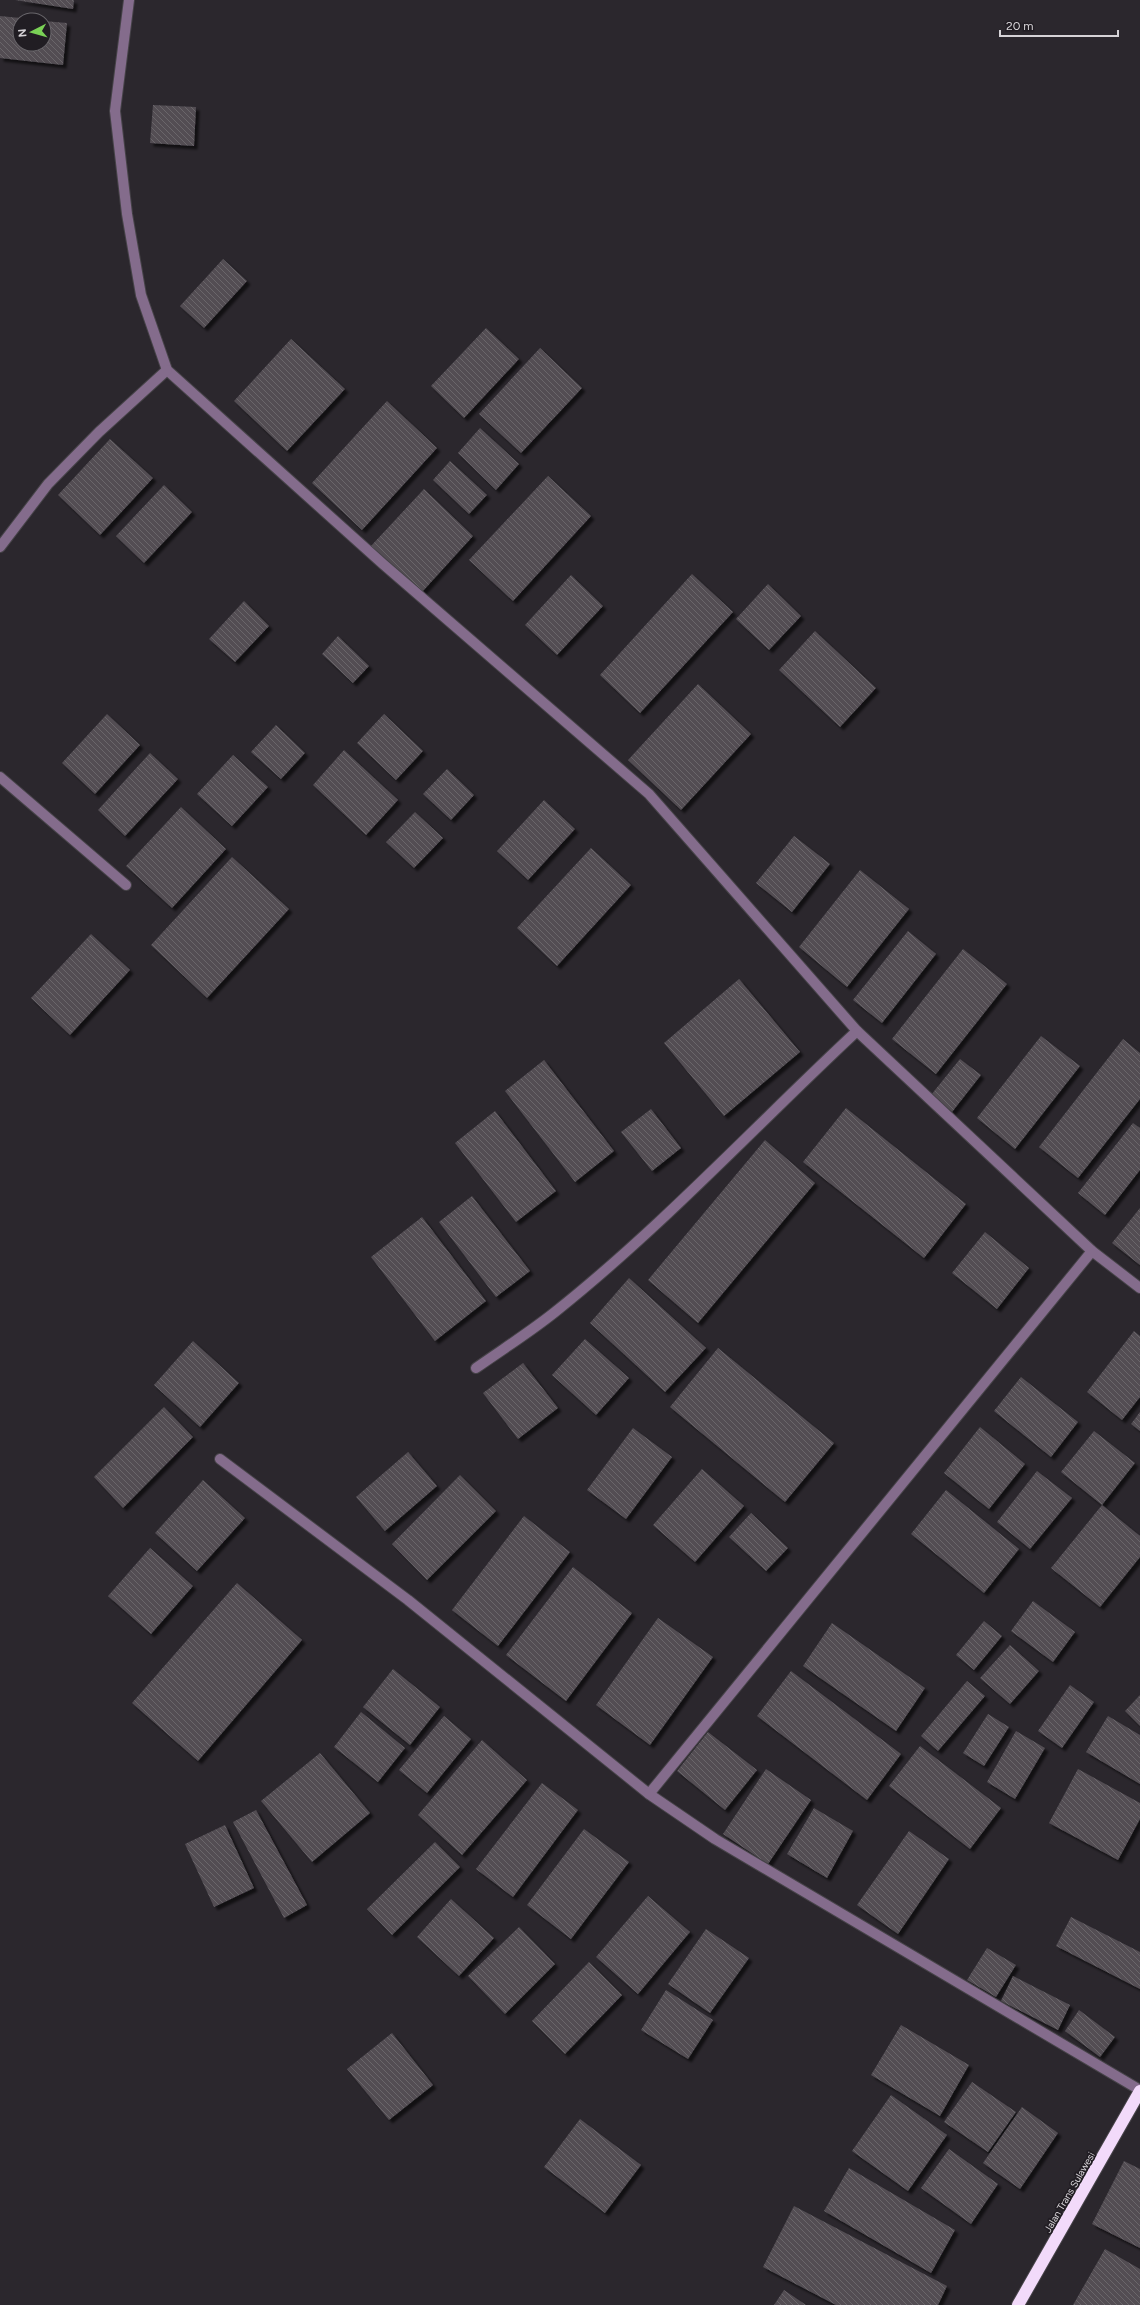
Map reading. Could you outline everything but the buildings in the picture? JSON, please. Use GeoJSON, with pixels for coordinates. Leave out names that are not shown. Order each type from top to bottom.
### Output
{"type":"FeatureCollection","features":[{"type":"Feature","properties":{"kind":"highway","name":"Jalan Trans Sulawesi"},"geometry":{"type":"LineString","coordinates":[[1018,2305],[1140,2090]]}},
{"type":"Feature","properties":{"kind":"street"},"geometry":{"type":"LineString","coordinates":[[129,0],[115,111],[128,214],[141,295],[167,370],[383,564],[649,794],[857,1031],[1092,1251],[1140,1288]]}},
{"type":"Feature","properties":{"kind":"street"},"geometry":{"type":"LineString","coordinates":[[0,546],[48,484],[99,432],[167,370]]}},
{"type":"Feature","properties":{"kind":"street"},"geometry":{"type":"LineString","coordinates":[[0,777],[126,885]]}},
{"type":"Feature","properties":{"kind":"street"},"geometry":{"type":"LineString","coordinates":[[476,1368],[555,1312],[663,1218],[777,1106],[857,1031]]}},
{"type":"Feature","properties":{"kind":"street"},"geometry":{"type":"LineString","coordinates":[[649,1794],[1092,1251]]}},
{"type":"Feature","properties":{"kind":"street"},"geometry":{"type":"LineString","coordinates":[[220,1459],[408,1600],[649,1794],[715,1839],[1140,2090]]}}]}
